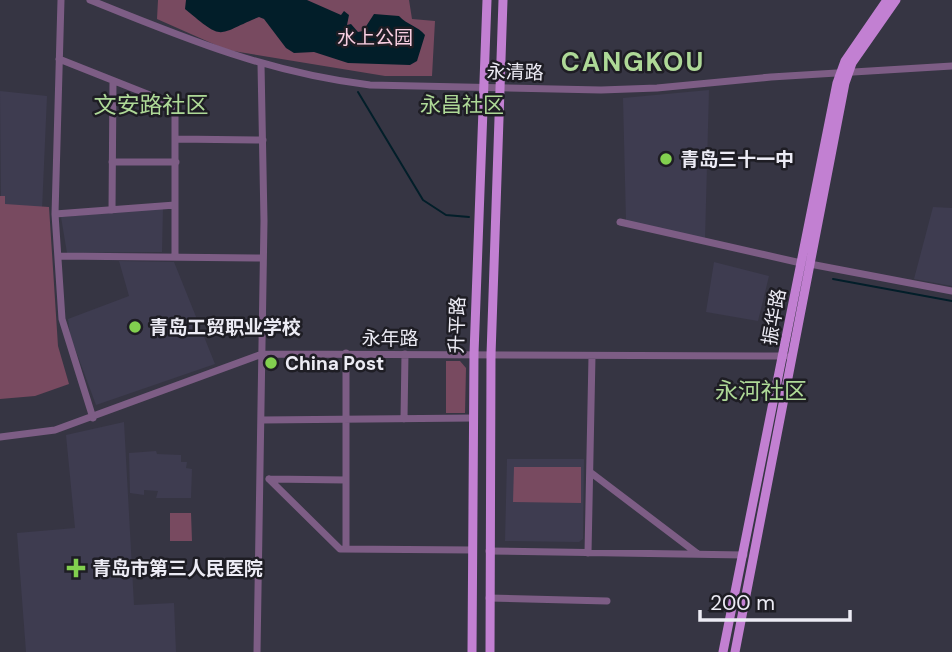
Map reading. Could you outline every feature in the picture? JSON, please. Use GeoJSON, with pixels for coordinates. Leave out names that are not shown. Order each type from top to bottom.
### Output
{"type":"FeatureCollection","features":[{"type":"Feature","properties":{"kind":"main road","name":"升平路"},"geometry":{"type":"LineString","coordinates":[[472,652],[474,354],[487,0]]}},
{"type":"Feature","properties":{"kind":"main road","name":"升平路"},"geometry":{"type":"LineString","coordinates":[[490,652],[491,355],[503,0]]}},
{"type":"Feature","properties":{"kind":"main road","name":"振华路"},"geometry":{"type":"LineString","coordinates":[[735,652],[844,72],[887,0]]}},
{"type":"Feature","properties":{"kind":"main road","name":"振华路"},"geometry":{"type":"LineString","coordinates":[[844,72],[896,0]]}},
{"type":"Feature","properties":{"kind":"main road","name":"振华路"},"geometry":{"type":"LineString","coordinates":[[723,652],[789,356]]}},
{"type":"Feature","properties":{"kind":"street"},"geometry":{"type":"LineString","coordinates":[[61,0],[55,214],[62,319],[93,418]]}},
{"type":"Feature","properties":{"kind":"street","name":"永清路"},"geometry":{"type":"LineString","coordinates":[[90,0],[227,55],[261,65],[370,85],[657,88],[952,66]]}},
{"type":"Feature","properties":{"kind":"street"},"geometry":{"type":"LineString","coordinates":[[859,52],[863,65],[871,71]]}},
{"type":"Feature","properties":{"kind":"street"},"geometry":{"type":"LineString","coordinates":[[58,59],[176,106],[175,255]]}},
{"type":"Feature","properties":{"kind":"street"},"geometry":{"type":"LineString","coordinates":[[257,652],[265,479],[262,420],[261,65]]}},
{"type":"Feature","properties":{"kind":"street"},"geometry":{"type":"LineString","coordinates":[[112,210],[113,81]]}},
{"type":"Feature","properties":{"kind":"street"},"geometry":{"type":"LineString","coordinates":[[176,139],[263,140]]}},
{"type":"Feature","properties":{"kind":"street"},"geometry":{"type":"LineString","coordinates":[[112,162],[176,162]]}},
{"type":"Feature","properties":{"kind":"street"},"geometry":{"type":"LineString","coordinates":[[55,214],[175,205]]}},
{"type":"Feature","properties":{"kind":"street"},"geometry":{"type":"LineString","coordinates":[[620,222],[806,264],[952,291]]}},
{"type":"Feature","properties":{"kind":"street"},"geometry":{"type":"LineString","coordinates":[[58,256],[175,255],[263,258]]}},
{"type":"Feature","properties":{"kind":"street"},"geometry":{"type":"LineString","coordinates":[[346,353],[346,549]]}},
{"type":"Feature","properties":{"kind":"street","name":"永年路"},"geometry":{"type":"LineString","coordinates":[[0,437],[55,430],[93,418],[262,354],[789,356]]}},
{"type":"Feature","properties":{"kind":"street"},"geometry":{"type":"LineString","coordinates":[[404,419],[405,354]]}},
{"type":"Feature","properties":{"kind":"street"},"geometry":{"type":"LineString","coordinates":[[588,553],[592,356]]}},
{"type":"Feature","properties":{"kind":"street"},"geometry":{"type":"LineString","coordinates":[[262,420],[474,418]]}},
{"type":"Feature","properties":{"kind":"street"},"geometry":{"type":"LineString","coordinates":[[590,472],[698,554]]}},
{"type":"Feature","properties":{"kind":"street"},"geometry":{"type":"LineString","coordinates":[[265,479],[346,480]]}},
{"type":"Feature","properties":{"kind":"street"},"geometry":{"type":"LineString","coordinates":[[265,479],[333,545],[346,549],[473,550]]}},
{"type":"Feature","properties":{"kind":"street"},"geometry":{"type":"LineString","coordinates":[[489,551],[744,555]]}},
{"type":"Feature","properties":{"kind":"street"},"geometry":{"type":"LineString","coordinates":[[489,598],[607,601]]}},
{"type":"Feature","properties":{"kind":"shaded area","name":"青岛三十一中"},"geometry":{"type":"Polygon","coordinates":[[[709,90],[705,240],[626,221],[623,98],[709,90]]]}},
{"type":"Feature","properties":{"kind":"shaded area"},"geometry":{"type":"Polygon","coordinates":[[[0,91],[47,96],[42,210],[1,210],[0,91]]]}},
{"type":"Feature","properties":{"kind":"shaded area"},"geometry":{"type":"Polygon","coordinates":[[[933,207],[952,208],[952,286],[914,279],[933,207]]]}},
{"type":"Feature","properties":{"kind":"shaded area"},"geometry":{"type":"Polygon","coordinates":[[[163,208],[162,252],[67,253],[61,217],[163,208]]]}},
{"type":"Feature","properties":{"kind":"shaded area","name":"青岛工贸职业学校"},"geometry":{"type":"Polygon","coordinates":[[[119,261],[174,262],[215,364],[96,405],[70,335],[68,319],[129,296],[119,261]]]}},
{"type":"Feature","properties":{"kind":"shaded area"},"geometry":{"type":"Polygon","coordinates":[[[714,262],[769,276],[758,321],[706,312],[714,262]]]}},
{"type":"Feature","properties":{"kind":"shaded area","name":"青岛市第三人民医院"},"geometry":{"type":"Polygon","coordinates":[[[124,422],[134,605],[174,603],[176,652],[26,652],[17,533],[75,528],[66,435],[124,422]]]}},
{"type":"Feature","properties":{"kind":"shaded area"},"geometry":{"type":"Polygon","coordinates":[[[156,451],[157,454],[181,455],[181,462],[187,462],[186,468],[192,469],[191,498],[156,498],[158,491],[144,490],[144,495],[130,493],[129,453],[156,451]]]}},
{"type":"Feature","properties":{"kind":"shaded area"},"geometry":{"type":"Polygon","coordinates":[[[507,459],[584,459],[583,539],[579,542],[505,541],[507,459]]]}},
{"type":"Feature","properties":{"kind":"green space","name":"水上公园"},"geometry":{"type":"Polygon","coordinates":[[[158,0],[409,0],[412,19],[435,21],[432,76],[385,76],[227,50],[157,19],[158,0]]]}},
{"type":"Feature","properties":{"kind":"green space"},"geometry":{"type":"Polygon","coordinates":[[[0,196],[5,196],[5,204],[49,207],[58,346],[69,384],[35,396],[0,399],[0,196]]]}},
{"type":"Feature","properties":{"kind":"green space"},"geometry":{"type":"Polygon","coordinates":[[[446,361],[460,361],[466,368],[465,413],[446,413],[446,361]]]}},
{"type":"Feature","properties":{"kind":"green space"},"geometry":{"type":"Polygon","coordinates":[[[514,467],[581,467],[581,503],[513,502],[514,467]]]}},
{"type":"Feature","properties":{"kind":"green space"},"geometry":{"type":"Polygon","coordinates":[[[170,513],[191,513],[192,541],[170,541],[170,513]]]}},
{"type":"Feature","properties":{"kind":"water"},"geometry":{"type":"Polygon","coordinates":[[[186,0],[307,0],[341,15],[344,11],[349,15],[347,25],[351,24],[358,32],[363,31],[374,14],[399,16],[425,35],[417,61],[410,65],[348,63],[314,52],[294,53],[286,48],[264,19],[259,17],[227,31],[214,31],[185,9],[186,0]]]}},
{"type":"Feature","properties":{"kind":"waterway"},"geometry":{"type":"LineString","coordinates":[[358,92],[423,200],[446,215],[469,217]]}},
{"type":"Feature","properties":{"kind":"waterway"},"geometry":{"type":"LineString","coordinates":[[833,279],[952,301]]}},
{"type":"Feature","properties":{"kind":"place","name":"青岛三十一中"},"geometry":{"type":"Point","coordinates":[666,159]}},
{"type":"Feature","properties":{"kind":"place","name":"青岛工贸职业学校"},"geometry":{"type":"Point","coordinates":[135,327]}},
{"type":"Feature","properties":{"kind":"place","name":"China Post"},"geometry":{"type":"Point","coordinates":[271,363]}},
{"type":"Feature","properties":{"kind":"place","name":"青岛市第三人民医院"},"geometry":{"type":"Point","coordinates":[76,568]}},
{"type":"Feature","properties":{"kind":"district","name":"CANGKOU"},"geometry":{"type":"Point","coordinates":[633,62]}},
{"type":"Feature","properties":{"kind":"district","name":"文安路社区"},"geometry":{"type":"Point","coordinates":[151,105]}},
{"type":"Feature","properties":{"kind":"district","name":"永昌社区"},"geometry":{"type":"Point","coordinates":[462,105]}},
{"type":"Feature","properties":{"kind":"district","name":"永河社区"},"geometry":{"type":"Point","coordinates":[761,391]}}]}
